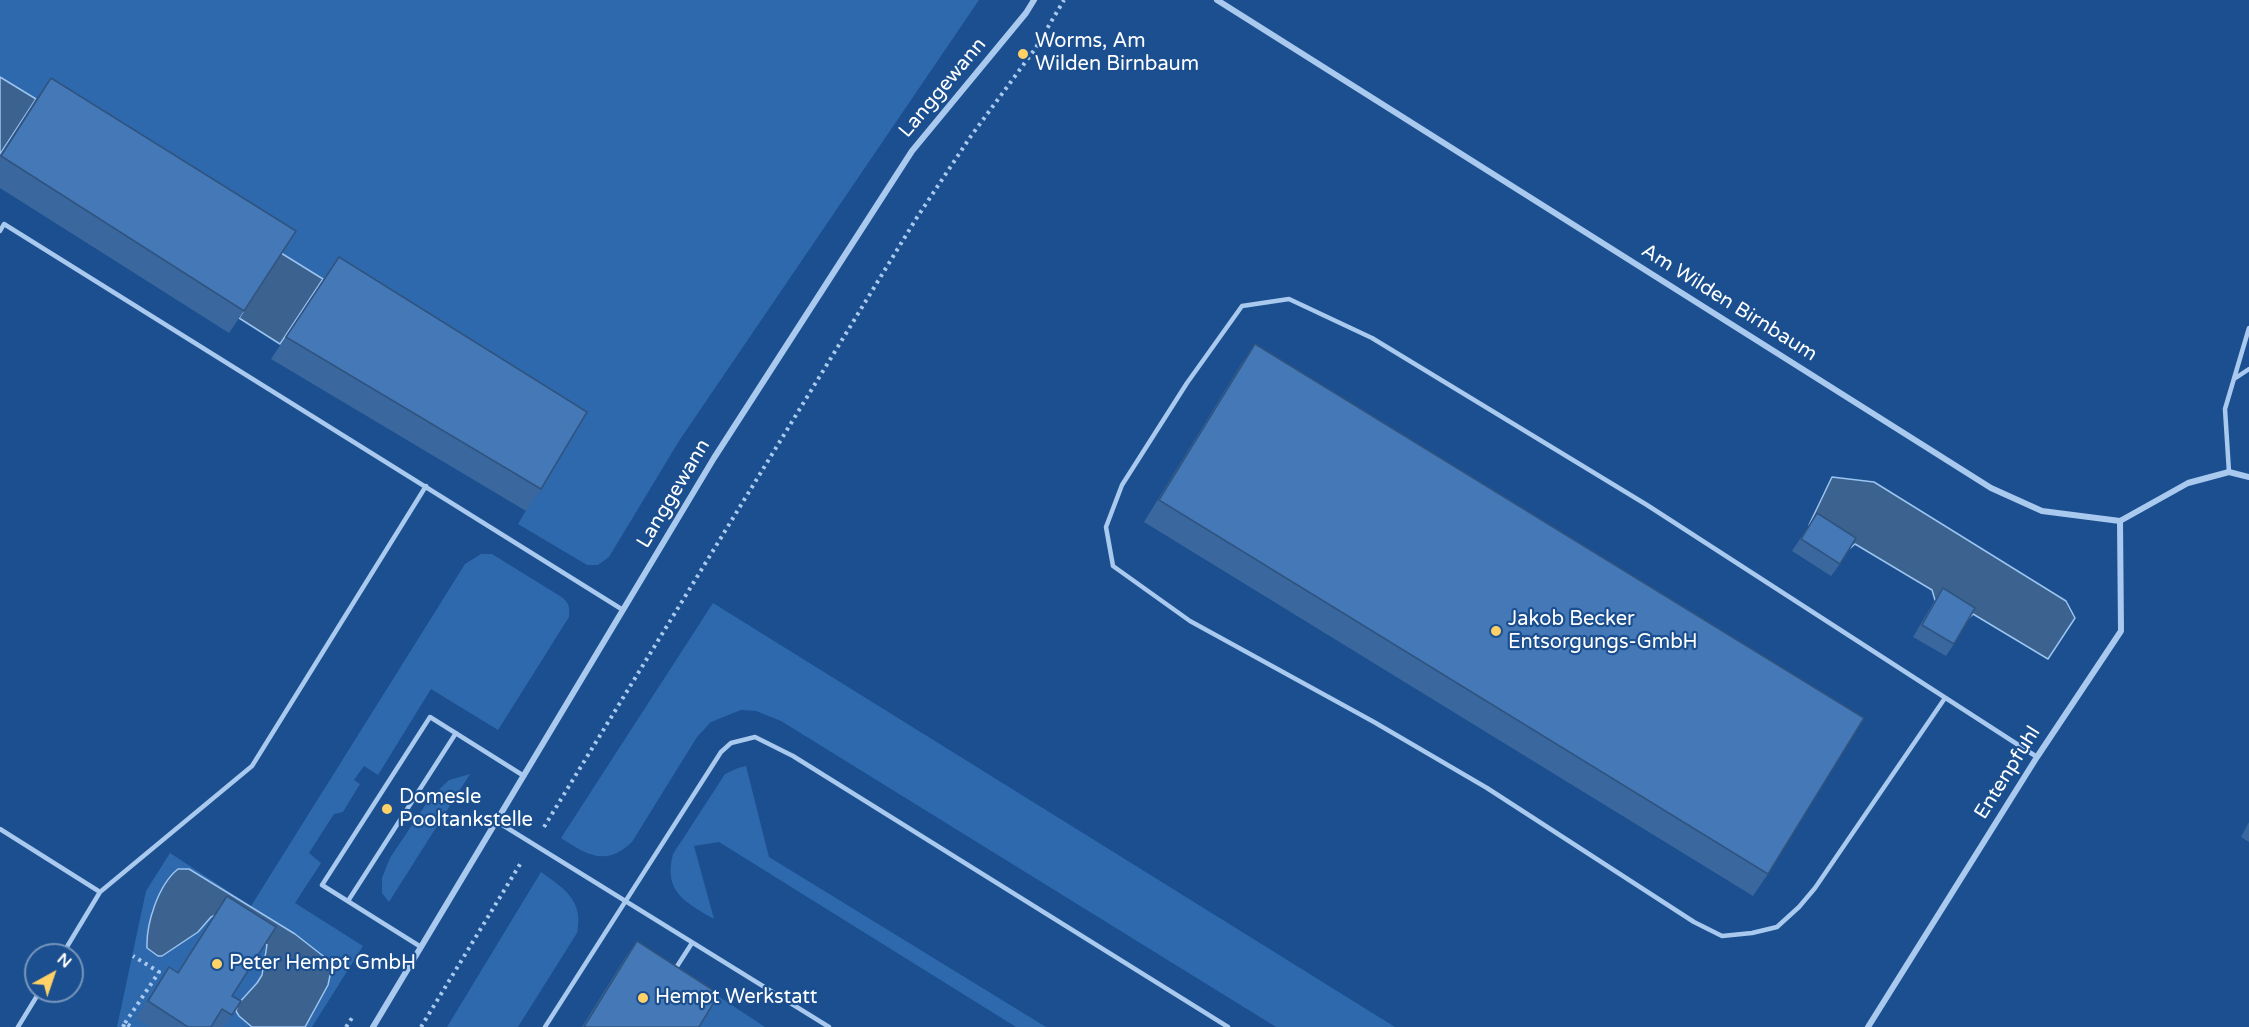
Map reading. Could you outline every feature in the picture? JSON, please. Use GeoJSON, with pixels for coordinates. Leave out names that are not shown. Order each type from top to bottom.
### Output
{"type":"FeatureCollection","features":[{"type":"Feature","properties":{"kind":"street","name":"Langgewann"},"geometry":{"type":"LineString","coordinates":[[373,1027],[714,458],[912,151],[1019,22],[1034,0]]}},
{"type":"Feature","properties":{"kind":"street","name":"Am Wilden Birnbaum"},"geometry":{"type":"LineString","coordinates":[[1217,0],[1991,488],[2042,511],[2120,521]]}},
{"type":"Feature","properties":{"kind":"street"},"geometry":{"type":"LineString","coordinates":[[2120,521],[2188,483],[2229,472],[2249,477]]}},
{"type":"Feature","properties":{"kind":"street","name":"Entenpfuhl"},"geometry":{"type":"LineString","coordinates":[[1868,1027],[2037,757],[2121,631],[2120,521]]}},
{"type":"Feature","properties":{"kind":"lane"},"geometry":{"type":"LineString","coordinates":[[0,231],[4,225],[623,610]]}},
{"type":"Feature","properties":{"kind":"lane"},"geometry":{"type":"LineString","coordinates":[[1945,698],[1815,888],[1799,907],[1777,927],[1752,933],[1722,936],[1694,922],[1487,788],[1365,717],[1190,621],[1113,566],[1106,526],[1122,485],[1187,383],[1242,306],[1289,299],[1372,338],[1647,505],[2037,757]]}},
{"type":"Feature","properties":{"kind":"lane"},"geometry":{"type":"LineString","coordinates":[[2229,472],[2225,409],[2249,328]]}},
{"type":"Feature","properties":{"kind":"lane"},"geometry":{"type":"LineString","coordinates":[[2234,380],[2249,369]]}},
{"type":"Feature","properties":{"kind":"lane"},"geometry":{"type":"LineString","coordinates":[[69,943],[100,892],[252,766],[426,486]]}},
{"type":"Feature","properties":{"kind":"lane"},"geometry":{"type":"LineString","coordinates":[[421,947],[322,885],[430,717],[524,776]]}},
{"type":"Feature","properties":{"kind":"lane"},"geometry":{"type":"LineString","coordinates":[[348,901],[456,733]]}},
{"type":"Feature","properties":{"kind":"lane"},"geometry":{"type":"LineString","coordinates":[[545,1027],[721,752],[731,743],[755,737],[793,756],[1228,1027]]}},
{"type":"Feature","properties":{"kind":"lane"},"geometry":{"type":"LineString","coordinates":[[496,821],[829,1027]]}},
{"type":"Feature","properties":{"kind":"lane"},"geometry":{"type":"LineString","coordinates":[[0,829],[100,892]]}},
{"type":"Feature","properties":{"kind":"lane"},"geometry":{"type":"LineString","coordinates":[[671,976],[692,942]]}},
{"type":"Feature","properties":{"kind":"lane"},"geometry":{"type":"LineString","coordinates":[[18,1027],[33,1003]]}},
{"type":"Feature","properties":{"kind":"path"},"geometry":{"type":"LineString","coordinates":[[421,1027],[916,219],[971,136],[1035,49],[1064,0]]}},
{"type":"Feature","properties":{"kind":"path"},"geometry":{"type":"LineString","coordinates":[[132,1027],[124,1025],[159,972],[133,956]]}},
{"type":"Feature","properties":{"kind":"shaded area"},"geometry":{"type":"Polygon","coordinates":[[[0,0],[979,0],[679,441],[609,557],[598,565],[587,565],[518,524],[571,434],[0,77],[0,0]]]}},
{"type":"Feature","properties":{"kind":"shaded area"},"geometry":{"type":"Polygon","coordinates":[[[0,77],[36,99],[0,154],[0,77]]]}},
{"type":"Feature","properties":{"kind":"shaded area"},"geometry":{"type":"Polygon","coordinates":[[[281,253],[323,279],[280,344],[239,318],[281,253]]]}},
{"type":"Feature","properties":{"kind":"shaded area"},"geometry":{"type":"Polygon","coordinates":[[[1832,477],[1874,482],[2066,601],[2075,618],[2048,659],[1973,614],[1967,620],[1935,600],[1932,590],[1855,544],[1848,550],[1809,525],[1832,477]]]}},
{"type":"Feature","properties":{"kind":"shaded area"},"geometry":{"type":"Polygon","coordinates":[[[481,554],[492,554],[560,596],[568,605],[569,617],[498,730],[431,689],[378,775],[364,766],[354,780],[360,784],[343,812],[334,814],[309,853],[321,863],[295,903],[363,946],[312,1027],[117,1027],[146,891],[170,853],[251,906],[465,564],[481,554]]]}},
{"type":"Feature","properties":{"kind":"shaded area"},"geometry":{"type":"Polygon","coordinates":[[[713,603],[1395,1027],[1276,1027],[781,721],[756,711],[741,710],[711,722],[697,737],[632,842],[623,850],[605,856],[596,856],[570,844],[561,838],[713,603]]]}},
{"type":"Feature","properties":{"kind":"shaded area"},"geometry":{"type":"Polygon","coordinates":[[[746,766],[769,857],[1046,1027],[1016,1027],[719,842],[694,846],[714,919],[686,901],[674,887],[671,878],[673,854],[725,774],[746,766]]]}},
{"type":"Feature","properties":{"kind":"shaded area"},"geometry":{"type":"Polygon","coordinates":[[[470,774],[389,902],[382,893],[382,878],[390,858],[430,798],[449,780],[470,774]]]}},
{"type":"Feature","properties":{"kind":"shaded area"},"geometry":{"type":"Polygon","coordinates":[[[178,869],[189,869],[295,934],[327,959],[331,971],[328,985],[305,1027],[252,1027],[239,1016],[236,1011],[238,1004],[262,975],[267,945],[216,915],[211,917],[198,932],[162,956],[158,956],[147,948],[151,917],[159,895],[178,869]]]}},
{"type":"Feature","properties":{"kind":"shaded area"},"geometry":{"type":"Polygon","coordinates":[[[541,872],[571,897],[578,912],[577,933],[518,1027],[447,1027],[541,872]]]}},
{"type":"Feature","properties":{"kind":"shaded area"},"geometry":{"type":"Polygon","coordinates":[[[715,994],[765,1027],[699,1027],[711,1007],[698,998],[715,994]]]}},
{"type":"Feature","properties":{"kind":"building"},"geometry":{"type":"Polygon","coordinates":[[[51,78],[296,231],[244,311],[1,156],[51,78]]]}},
{"type":"Feature","properties":{"kind":"building"},"geometry":{"type":"Polygon","coordinates":[[[339,257],[587,412],[541,489],[286,337],[339,257]]]}},
{"type":"Feature","properties":{"kind":"building","name":"Jakob Becker Entsorgungs-GmbH"},"geometry":{"type":"Polygon","coordinates":[[[1255,344],[1864,718],[1768,874],[1159,500],[1255,344]]]}},
{"type":"Feature","properties":{"kind":"building"},"geometry":{"type":"Polygon","coordinates":[[[1817,513],[1856,538],[1840,564],[1801,539],[1817,513]]]}},
{"type":"Feature","properties":{"kind":"building"},"geometry":{"type":"Polygon","coordinates":[[[1943,588],[1975,608],[1954,644],[1922,625],[1943,588]]]}},
{"type":"Feature","properties":{"kind":"building","name":"Peter Hempt GmbH"},"geometry":{"type":"Polygon","coordinates":[[[227,896],[276,927],[232,996],[241,1001],[232,1015],[222,1009],[211,1027],[188,1027],[148,1001],[169,967],[178,973],[227,896]]]}},
{"type":"Feature","properties":{"kind":"building","name":"Hempt Werkstatt"},"geometry":{"type":"Polygon","coordinates":[[[637,941],[719,994],[699,1027],[584,1027],[637,941]]]}},
{"type":"Feature","properties":{"kind":"place","name":"Worms, Am Wilden Birnbaum"},"geometry":{"type":"Point","coordinates":[1023,54]}},
{"type":"Feature","properties":{"kind":"place","name":"Jakob Becker Entsorgungs-GmbH"},"geometry":{"type":"Point","coordinates":[1496,631]}},
{"type":"Feature","properties":{"kind":"place","name":"Domesle Pooltankstelle"},"geometry":{"type":"Point","coordinates":[387,809]}},
{"type":"Feature","properties":{"kind":"place","name":"Peter Hempt GmbH"},"geometry":{"type":"Point","coordinates":[217,964]}},
{"type":"Feature","properties":{"kind":"place","name":"Hempt Werkstatt"},"geometry":{"type":"Point","coordinates":[643,998]}}]}
